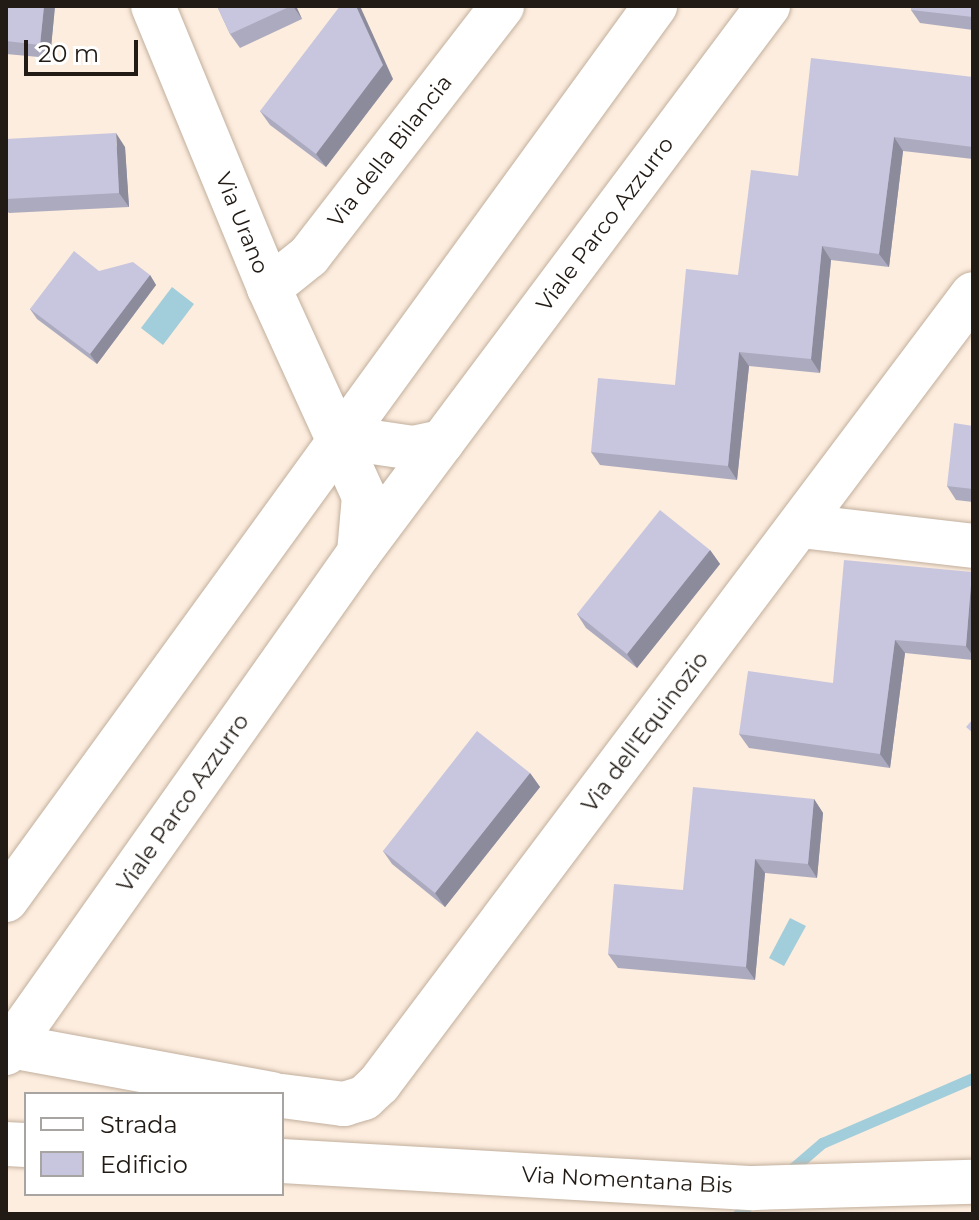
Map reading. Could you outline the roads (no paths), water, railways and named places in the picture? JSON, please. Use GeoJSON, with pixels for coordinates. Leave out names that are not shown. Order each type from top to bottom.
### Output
{"type":"FeatureCollection","features":[{"type":"Feature","properties":{"kind":"street","name":"Via Urano"},"geometry":{"type":"LineString","coordinates":[[153,6],[269,288],[339,437]]}},
{"type":"Feature","properties":{"kind":"street","name":"Via della Bilancia"},"geometry":{"type":"LineString","coordinates":[[269,288],[309,256],[502,6]]}},
{"type":"Feature","properties":{"kind":"street"},"geometry":{"type":"LineString","coordinates":[[6,900],[339,437],[655,6]]}},
{"type":"Feature","properties":{"kind":"street","name":"Viale Parco Azzurro"},"geometry":{"type":"LineString","coordinates":[[8,1049],[359,553],[768,6]]}},
{"type":"Feature","properties":{"kind":"street","name":"Via dell'Equinozio"},"geometry":{"type":"LineString","coordinates":[[284,1096],[336,1105],[357,1101],[379,1084],[973,294]]}},
{"type":"Feature","properties":{"kind":"street"},"geometry":{"type":"LineString","coordinates":[[339,437],[405,448],[442,442]]}},
{"type":"Feature","properties":{"kind":"street"},"geometry":{"type":"LineString","coordinates":[[339,437],[364,496],[359,553]]}},
{"type":"Feature","properties":{"kind":"street"},"geometry":{"type":"LineString","coordinates":[[801,526],[973,546]]}},
{"type":"Feature","properties":{"kind":"street"},"geometry":{"type":"LineString","coordinates":[[8,1049],[261,1092]]}},
{"type":"Feature","properties":{"kind":"street","name":"Via Nomentana Bis"},"geometry":{"type":"LineString","coordinates":[[284,1161],[753,1188],[961,1183]]}},
{"type":"Feature","properties":{"kind":"water"},"geometry":{"type":"Polygon","coordinates":[[[172,287],[194,304],[163,345],[141,328],[172,287]]]}},
{"type":"Feature","properties":{"kind":"water"},"geometry":{"type":"Polygon","coordinates":[[[790,918],[806,926],[784,966],[769,958],[790,918]]]}},
{"type":"Feature","properties":{"kind":"waterway"},"geometry":{"type":"LineString","coordinates":[[786,1174],[822,1143],[973,1078]]}},
{"type":"Feature","properties":{"kind":"waterway"},"geometry":{"type":"LineString","coordinates":[[738,1214],[755,1200]]}}]}
